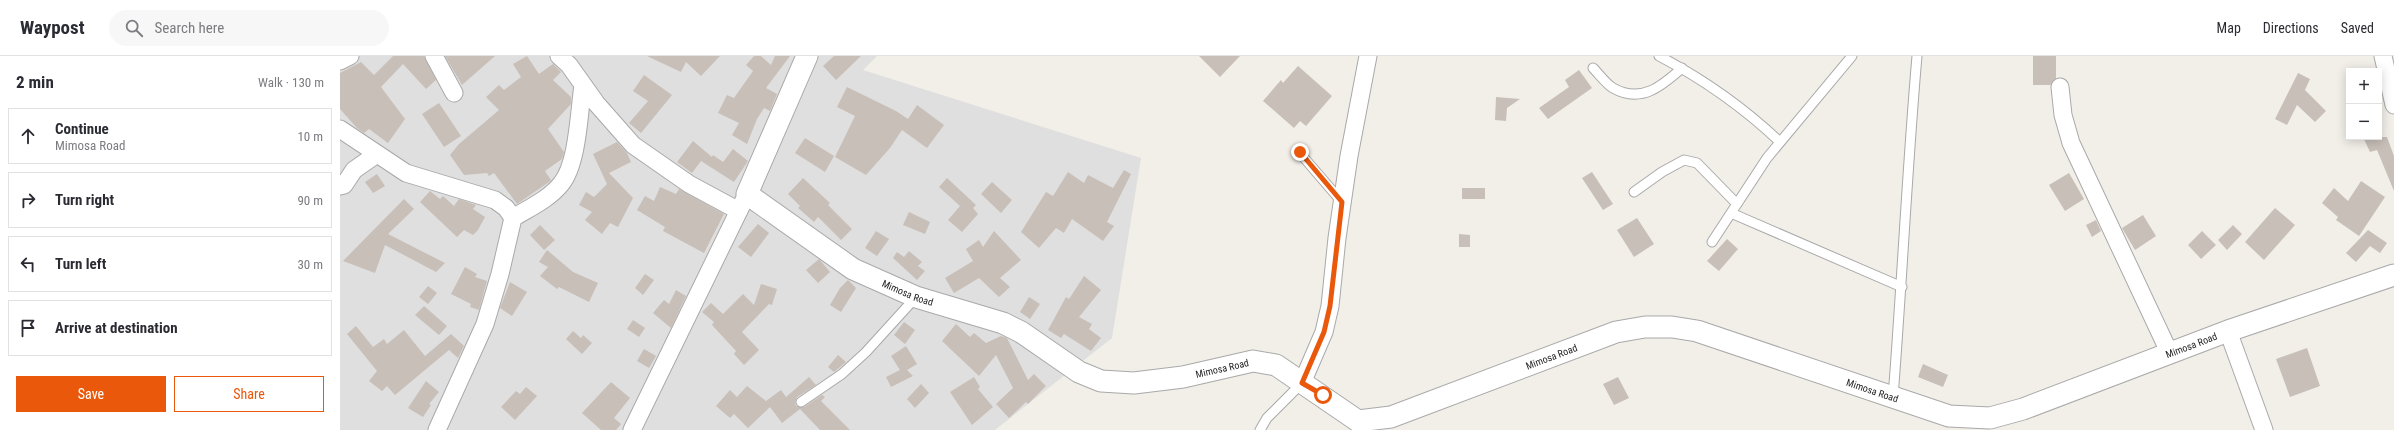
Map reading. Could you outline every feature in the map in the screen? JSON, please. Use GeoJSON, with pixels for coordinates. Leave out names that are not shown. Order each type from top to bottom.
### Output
{"type":"FeatureCollection","features":[{"type":"Feature","properties":{"kind":"street"},"geometry":{"type":"LineString","coordinates":[[340,61],[350,56]]}},
{"type":"Feature","properties":{"kind":"street"},"geometry":{"type":"LineString","coordinates":[[434,56],[454,93]]}},
{"type":"Feature","properties":{"kind":"street"},"geometry":{"type":"LineString","coordinates":[[632,430],[743,202],[807,56]]}},
{"type":"Feature","properties":{"kind":"street"},"geometry":{"type":"LineString","coordinates":[[1302,383],[1324,332],[1330,306],[1342,202],[1368,56]]}},
{"type":"Feature","properties":{"kind":"street"},"geometry":{"type":"LineString","coordinates":[[2383,56],[2394,105]]}},
{"type":"Feature","properties":{"kind":"street"},"geometry":{"type":"LineString","coordinates":[[567,59],[583,85],[619,130],[646,156],[689,184],[743,202]]}},
{"type":"Feature","properties":{"kind":"street"},"geometry":{"type":"LineString","coordinates":[[437,430],[485,324],[500,274],[513,218],[555,191],[565,177],[572,158],[583,85]]}},
{"type":"Feature","properties":{"kind":"street"},"geometry":{"type":"LineString","coordinates":[[2060,87],[2063,115],[2071,142],[2170,354]]}},
{"type":"Feature","properties":{"kind":"street"},"geometry":{"type":"LineString","coordinates":[[340,129],[406,173],[495,200],[506,208],[513,218]]}},
{"type":"Feature","properties":{"kind":"street"},"geometry":{"type":"LineString","coordinates":[[340,186],[344,185],[354,170],[378,154]]}},
{"type":"Feature","properties":{"kind":"street","name":"Mimosa Road"},"geometry":{"type":"LineString","coordinates":[[743,202],[853,269],[916,297],[1003,323],[1021,332],[1079,372],[1101,381],[1134,383],[1183,377],[1253,361],[1276,365],[1302,383],[1357,426],[1391,417],[1616,332],[1645,327],[1672,327],[1697,331],[1949,416],[1990,418],[2023,408],[2228,331],[2394,275]]}},
{"type":"Feature","properties":{"kind":"street"},"geometry":{"type":"LineString","coordinates":[[2228,331],[2264,430]]}},
{"type":"Feature","properties":{"kind":"lane"},"geometry":{"type":"LineString","coordinates":[[1659,56],[1682,68],[1755,119],[1780,142]]}},
{"type":"Feature","properties":{"kind":"lane"},"geometry":{"type":"LineString","coordinates":[[1712,242],[1767,158],[1852,56]]}},
{"type":"Feature","properties":{"kind":"lane"},"geometry":{"type":"LineString","coordinates":[[1893,397],[1902,287],[1909,148],[1917,56]]}},
{"type":"Feature","properties":{"kind":"lane"},"geometry":{"type":"LineString","coordinates":[[1593,68],[1613,88],[1634,94],[1657,89],[1682,68]]}},
{"type":"Feature","properties":{"kind":"lane"},"geometry":{"type":"LineString","coordinates":[[1300,152],[1342,202]]}},
{"type":"Feature","properties":{"kind":"lane"},"geometry":{"type":"LineString","coordinates":[[1634,192],[1662,172],[1684,160],[1697,163],[1737,204]]}},
{"type":"Feature","properties":{"kind":"lane"},"geometry":{"type":"LineString","coordinates":[[1731,213],[1902,287]]}},
{"type":"Feature","properties":{"kind":"lane"},"geometry":{"type":"LineString","coordinates":[[801,402],[842,374],[861,356],[916,297]]}},
{"type":"Feature","properties":{"kind":"lane"},"geometry":{"type":"LineString","coordinates":[[1260,430],[1267,418],[1302,383]]}},
{"type":"Feature","properties":{"kind":"shaded area"},"geometry":{"type":"Polygon","coordinates":[[[340,56],[877,56],[863,70],[1141,158],[1112,338],[995,430],[340,430],[340,56]]]}},
{"type":"Feature","properties":{"kind":"building"},"geometry":{"type":"Polygon","coordinates":[[[393,56],[424,56],[436,80],[426,89],[403,64],[381,87],[405,119],[388,143],[369,129],[364,133],[357,128],[340,109],[340,73],[361,62],[374,75],[393,56]]]}},
{"type":"Feature","properties":{"kind":"building"},"geometry":{"type":"Polygon","coordinates":[[[445,56],[495,56],[462,85],[445,56]]]}},
{"type":"Feature","properties":{"kind":"building"},"geometry":{"type":"Polygon","coordinates":[[[527,56],[539,74],[553,64],[561,72],[553,80],[571,97],[571,104],[548,129],[564,152],[562,159],[545,171],[551,180],[517,204],[494,173],[489,176],[487,173],[464,175],[450,155],[459,144],[499,110],[486,97],[499,85],[504,90],[521,77],[513,64],[527,56]]]}},
{"type":"Feature","properties":{"kind":"building"},"geometry":{"type":"Polygon","coordinates":[[[647,56],[720,56],[701,76],[686,62],[681,72],[647,56]]]}},
{"type":"Feature","properties":{"kind":"building"},"geometry":{"type":"Polygon","coordinates":[[[754,56],[761,56],[771,65],[775,56],[790,56],[766,88],[777,94],[770,111],[764,108],[757,119],[747,144],[732,135],[739,123],[718,113],[727,95],[734,98],[753,71],[746,65],[754,56]]]}},
{"type":"Feature","properties":{"kind":"building"},"geometry":{"type":"Polygon","coordinates":[[[834,56],[861,56],[836,80],[823,66],[834,56]]]}},
{"type":"Feature","properties":{"kind":"building"},"geometry":{"type":"Polygon","coordinates":[[[1199,56],[1240,56],[1220,77],[1199,56]]]}},
{"type":"Feature","properties":{"kind":"building"},"geometry":{"type":"Polygon","coordinates":[[[2033,56],[2056,56],[2056,78],[2050,85],[2033,85],[2033,56]]]}},
{"type":"Feature","properties":{"kind":"building"},"geometry":{"type":"Polygon","coordinates":[[[1298,66],[1332,96],[1306,126],[1300,121],[1294,128],[1263,101],[1281,80],[1283,83],[1298,66]]]}},
{"type":"Feature","properties":{"kind":"building"},"geometry":{"type":"Polygon","coordinates":[[[1579,70],[1592,88],[1548,119],[1539,108],[1569,87],[1565,80],[1579,70]]]}},
{"type":"Feature","properties":{"kind":"building"},"geometry":{"type":"Polygon","coordinates":[[[2298,73],[2310,79],[2305,90],[2326,111],[2315,122],[2297,105],[2287,125],[2275,119],[2298,73]]]}},
{"type":"Feature","properties":{"kind":"building"},"geometry":{"type":"Polygon","coordinates":[[[644,75],[672,95],[641,133],[629,123],[648,101],[633,91],[644,75]]]}},
{"type":"Feature","properties":{"kind":"building"},"geometry":{"type":"Polygon","coordinates":[[[847,87],[896,111],[908,119],[917,105],[944,125],[927,148],[902,130],[890,148],[866,175],[835,157],[855,116],[837,107],[847,87]]]}},
{"type":"Feature","properties":{"kind":"building"},"geometry":{"type":"Polygon","coordinates":[[[1496,97],[1520,99],[1507,108],[1506,121],[1495,120],[1496,97]]]}},
{"type":"Feature","properties":{"kind":"building"},"geometry":{"type":"Polygon","coordinates":[[[439,103],[461,136],[444,147],[422,114],[439,103]]]}},
{"type":"Feature","properties":{"kind":"building"},"geometry":{"type":"Polygon","coordinates":[[[2382,137],[2387,137],[2394,156],[2394,191],[2377,150],[2370,152],[2364,140],[2382,140],[2382,137]]]}},
{"type":"Feature","properties":{"kind":"building"},"geometry":{"type":"Polygon","coordinates":[[[805,138],[834,156],[825,172],[795,153],[805,138]]]}},
{"type":"Feature","properties":{"kind":"building"},"geometry":{"type":"Polygon","coordinates":[[[693,141],[712,157],[713,155],[723,162],[733,149],[748,161],[734,182],[701,161],[692,173],[677,162],[693,141]]]}},
{"type":"Feature","properties":{"kind":"building"},"geometry":{"type":"Polygon","coordinates":[[[617,142],[627,153],[631,162],[609,173],[633,198],[618,227],[610,223],[602,234],[585,220],[592,212],[579,205],[586,192],[594,197],[607,184],[593,154],[617,142]]]}},
{"type":"Feature","properties":{"kind":"building"},"geometry":{"type":"Polygon","coordinates":[[[1124,170],[1131,174],[1107,222],[1114,226],[1103,241],[1072,219],[1064,233],[1056,228],[1039,248],[1021,232],[1046,192],[1053,196],[1068,172],[1084,183],[1088,175],[1113,188],[1124,170]]]}},
{"type":"Feature","properties":{"kind":"building"},"geometry":{"type":"Polygon","coordinates":[[[1592,172],[1613,204],[1603,210],[1582,178],[1592,172]]]}},
{"type":"Feature","properties":{"kind":"building"},"geometry":{"type":"Polygon","coordinates":[[[2069,173],[2084,199],[2065,211],[2049,185],[2069,173]]]}},
{"type":"Feature","properties":{"kind":"building"},"geometry":{"type":"Polygon","coordinates":[[[377,174],[385,186],[373,193],[365,182],[377,174]]]}},
{"type":"Feature","properties":{"kind":"building"},"geometry":{"type":"Polygon","coordinates":[[[803,178],[830,203],[828,205],[852,229],[841,240],[818,217],[814,222],[798,208],[800,206],[788,194],[803,178]]]}},
{"type":"Feature","properties":{"kind":"building"},"geometry":{"type":"Polygon","coordinates":[[[947,178],[976,205],[973,208],[978,214],[962,232],[948,220],[960,206],[939,187],[947,178]]]}},
{"type":"Feature","properties":{"kind":"building"},"geometry":{"type":"Polygon","coordinates":[[[2361,181],[2385,197],[2359,236],[2336,220],[2338,217],[2322,203],[2334,188],[2348,201],[2361,181]]]}},
{"type":"Feature","properties":{"kind":"building"},"geometry":{"type":"Polygon","coordinates":[[[992,182],[1012,200],[1001,213],[981,194],[992,182]]]}},
{"type":"Feature","properties":{"kind":"building"},"geometry":{"type":"Polygon","coordinates":[[[660,187],[676,194],[679,189],[724,214],[704,253],[663,231],[665,227],[637,210],[645,196],[654,201],[660,187]]]}},
{"type":"Feature","properties":{"kind":"building"},"geometry":{"type":"Polygon","coordinates":[[[1462,188],[1485,188],[1485,199],[1462,199],[1462,188]]]}},
{"type":"Feature","properties":{"kind":"building"},"geometry":{"type":"Polygon","coordinates":[[[430,191],[440,199],[443,196],[454,206],[459,199],[476,205],[473,209],[485,217],[478,230],[473,235],[464,230],[457,237],[420,202],[430,191]]]}},
{"type":"Feature","properties":{"kind":"building"},"geometry":{"type":"Polygon","coordinates":[[[404,199],[414,209],[388,234],[445,263],[436,272],[385,245],[375,273],[343,261],[404,199]]]}},
{"type":"Feature","properties":{"kind":"building"},"geometry":{"type":"Polygon","coordinates":[[[2275,208],[2295,225],[2264,260],[2245,242],[2275,208]]]}},
{"type":"Feature","properties":{"kind":"building"},"geometry":{"type":"Polygon","coordinates":[[[909,212],[930,222],[925,234],[903,225],[909,212]]]}},
{"type":"Feature","properties":{"kind":"building"},"geometry":{"type":"Polygon","coordinates":[[[2143,215],[2156,236],[2135,250],[2122,228],[2143,215]]]}},
{"type":"Feature","properties":{"kind":"building"},"geometry":{"type":"Polygon","coordinates":[[[1637,218],[1654,244],[1634,257],[1617,230],[1637,218]]]}},
{"type":"Feature","properties":{"kind":"building"},"geometry":{"type":"Polygon","coordinates":[[[2096,220],[2101,231],[2092,237],[2086,225],[2096,220]]]}},
{"type":"Feature","properties":{"kind":"building"},"geometry":{"type":"Polygon","coordinates":[[[758,224],[769,233],[751,257],[738,247],[758,224]]]}},
{"type":"Feature","properties":{"kind":"building"},"geometry":{"type":"Polygon","coordinates":[[[540,225],[555,240],[544,250],[530,235],[540,225]]]}},
{"type":"Feature","properties":{"kind":"building"},"geometry":{"type":"Polygon","coordinates":[[[2233,225],[2242,234],[2227,250],[2218,240],[2233,225]]]}},
{"type":"Feature","properties":{"kind":"building"},"geometry":{"type":"Polygon","coordinates":[[[2368,230],[2387,243],[2380,253],[2370,246],[2356,262],[2346,253],[2368,230]]]}},
{"type":"Feature","properties":{"kind":"building"},"geometry":{"type":"Polygon","coordinates":[[[876,231],[889,239],[877,256],[865,248],[876,231]]]}},
{"type":"Feature","properties":{"kind":"building"},"geometry":{"type":"Polygon","coordinates":[[[994,231],[1021,260],[1000,278],[1010,287],[999,297],[979,278],[954,293],[945,278],[973,261],[966,249],[979,240],[983,247],[994,231]]]}},
{"type":"Feature","properties":{"kind":"building"},"geometry":{"type":"Polygon","coordinates":[[[2202,231],[2216,245],[2201,259],[2188,245],[2202,231]]]}},
{"type":"Feature","properties":{"kind":"building"},"geometry":{"type":"Polygon","coordinates":[[[1459,234],[1470,235],[1470,247],[1459,247],[1459,234]]]}},
{"type":"Feature","properties":{"kind":"building"},"geometry":{"type":"Polygon","coordinates":[[[1727,239],[1738,249],[1719,271],[1707,261],[1727,239]]]}},
{"type":"Feature","properties":{"kind":"building"},"geometry":{"type":"Polygon","coordinates":[[[547,250],[573,272],[598,283],[589,302],[559,287],[557,289],[540,276],[548,267],[539,262],[547,250]]]}},
{"type":"Feature","properties":{"kind":"building"},"geometry":{"type":"Polygon","coordinates":[[[909,251],[922,262],[918,266],[925,271],[917,280],[893,258],[897,252],[904,257],[909,251]]]}},
{"type":"Feature","properties":{"kind":"building"},"geometry":{"type":"Polygon","coordinates":[[[819,259],[830,272],[818,283],[806,270],[819,259]]]}},
{"type":"Feature","properties":{"kind":"building"},"geometry":{"type":"Polygon","coordinates":[[[465,267],[477,274],[475,277],[487,281],[479,310],[470,307],[471,304],[451,294],[465,267]]]}},
{"type":"Feature","properties":{"kind":"building"},"geometry":{"type":"Polygon","coordinates":[[[645,274],[654,280],[643,295],[635,288],[645,274]]]}},
{"type":"Feature","properties":{"kind":"building"},"geometry":{"type":"Polygon","coordinates":[[[1084,276],[1101,290],[1079,317],[1092,324],[1089,329],[1101,338],[1091,351],[1064,334],[1061,338],[1048,330],[1066,297],[1069,299],[1084,276]]]}},
{"type":"Feature","properties":{"kind":"building"},"geometry":{"type":"Polygon","coordinates":[[[848,280],[856,288],[841,312],[830,305],[840,288],[848,280]]]}},
{"type":"Feature","properties":{"kind":"building"},"geometry":{"type":"Polygon","coordinates":[[[510,282],[527,292],[512,316],[500,308],[510,282]]]}},
{"type":"Feature","properties":{"kind":"building"},"geometry":{"type":"Polygon","coordinates":[[[761,284],[777,289],[772,305],[769,304],[742,332],[759,350],[744,365],[734,354],[736,351],[712,325],[714,322],[702,312],[711,303],[723,314],[743,294],[754,305],[761,284]]]}},
{"type":"Feature","properties":{"kind":"building"},"geometry":{"type":"Polygon","coordinates":[[[428,286],[437,293],[428,304],[419,297],[428,286]]]}},
{"type":"Feature","properties":{"kind":"building"},"geometry":{"type":"Polygon","coordinates":[[[676,290],[686,296],[671,328],[653,313],[664,300],[669,304],[676,290]]]}},
{"type":"Feature","properties":{"kind":"building"},"geometry":{"type":"Polygon","coordinates":[[[1029,297],[1040,304],[1030,319],[1020,312],[1029,297]]]}},
{"type":"Feature","properties":{"kind":"building"},"geometry":{"type":"Polygon","coordinates":[[[424,306],[447,326],[439,335],[415,315],[424,306]]]}},
{"type":"Feature","properties":{"kind":"building"},"geometry":{"type":"Polygon","coordinates":[[[633,320],[645,328],[639,337],[627,329],[633,320]]]}},
{"type":"Feature","properties":{"kind":"building"},"geometry":{"type":"Polygon","coordinates":[[[904,322],[915,330],[905,344],[894,335],[904,322]]]}},
{"type":"Feature","properties":{"kind":"building"},"geometry":{"type":"Polygon","coordinates":[[[956,324],[970,337],[974,333],[986,343],[1001,336],[1007,338],[1028,380],[1034,374],[1046,386],[1028,404],[1026,402],[1009,418],[996,404],[1013,388],[996,355],[979,376],[942,341],[956,324]]]}},
{"type":"Feature","properties":{"kind":"building"},"geometry":{"type":"Polygon","coordinates":[[[356,326],[373,347],[384,339],[387,344],[404,330],[425,356],[451,334],[464,346],[458,358],[449,350],[395,395],[387,386],[382,391],[369,381],[377,371],[347,334],[356,326]]]}},
{"type":"Feature","properties":{"kind":"building"},"geometry":{"type":"Polygon","coordinates":[[[573,331],[581,338],[583,335],[592,343],[582,354],[566,339],[573,331]]]}},
{"type":"Feature","properties":{"kind":"building"},"geometry":{"type":"Polygon","coordinates":[[[906,346],[917,364],[907,370],[913,376],[891,387],[886,377],[900,370],[891,356],[906,346]]]}},
{"type":"Feature","properties":{"kind":"building"},"geometry":{"type":"Polygon","coordinates":[[[2307,348],[2320,386],[2290,397],[2276,359],[2307,348]]]}},
{"type":"Feature","properties":{"kind":"building"},"geometry":{"type":"Polygon","coordinates":[[[644,349],[656,356],[649,368],[637,361],[644,349]]]}},
{"type":"Feature","properties":{"kind":"building"},"geometry":{"type":"Polygon","coordinates":[[[838,355],[846,362],[834,372],[828,367],[838,355]]]}},
{"type":"Feature","properties":{"kind":"building"},"geometry":{"type":"Polygon","coordinates":[[[1923,364],[1948,375],[1943,387],[1918,377],[1923,364]]]}},
{"type":"Feature","properties":{"kind":"building"},"geometry":{"type":"Polygon","coordinates":[[[809,377],[816,385],[797,397],[795,402],[796,406],[804,407],[822,395],[825,397],[821,401],[850,430],[820,430],[800,409],[782,423],[770,407],[748,428],[734,414],[730,418],[716,406],[730,390],[737,397],[747,386],[766,401],[781,390],[786,397],[809,377]]]}},
{"type":"Feature","properties":{"kind":"building"},"geometry":{"type":"Polygon","coordinates":[[[974,377],[980,387],[978,389],[993,407],[972,425],[950,392],[974,377]]]}},
{"type":"Feature","properties":{"kind":"building"},"geometry":{"type":"Polygon","coordinates":[[[1618,377],[1629,398],[1614,405],[1603,384],[1618,377]]]}},
{"type":"Feature","properties":{"kind":"building"},"geometry":{"type":"Polygon","coordinates":[[[426,381],[439,392],[429,404],[431,405],[423,417],[408,408],[426,381]]]}},
{"type":"Feature","properties":{"kind":"building"},"geometry":{"type":"Polygon","coordinates":[[[611,382],[630,398],[614,418],[621,424],[616,430],[601,430],[582,413],[611,382]]]}},
{"type":"Feature","properties":{"kind":"building"},"geometry":{"type":"Polygon","coordinates":[[[921,384],[929,393],[915,408],[907,399],[921,384]]]}},
{"type":"Feature","properties":{"kind":"building"},"geometry":{"type":"Polygon","coordinates":[[[526,387],[537,396],[515,420],[501,407],[516,391],[520,394],[526,387]]]}},
{"type":"Feature","properties":{"kind":"route"},"geometry":{"type":"LineString","coordinates":[[1300,152],[1342,202],[1330,306],[1318,350],[1302,383],[1323,395]]}}]}
